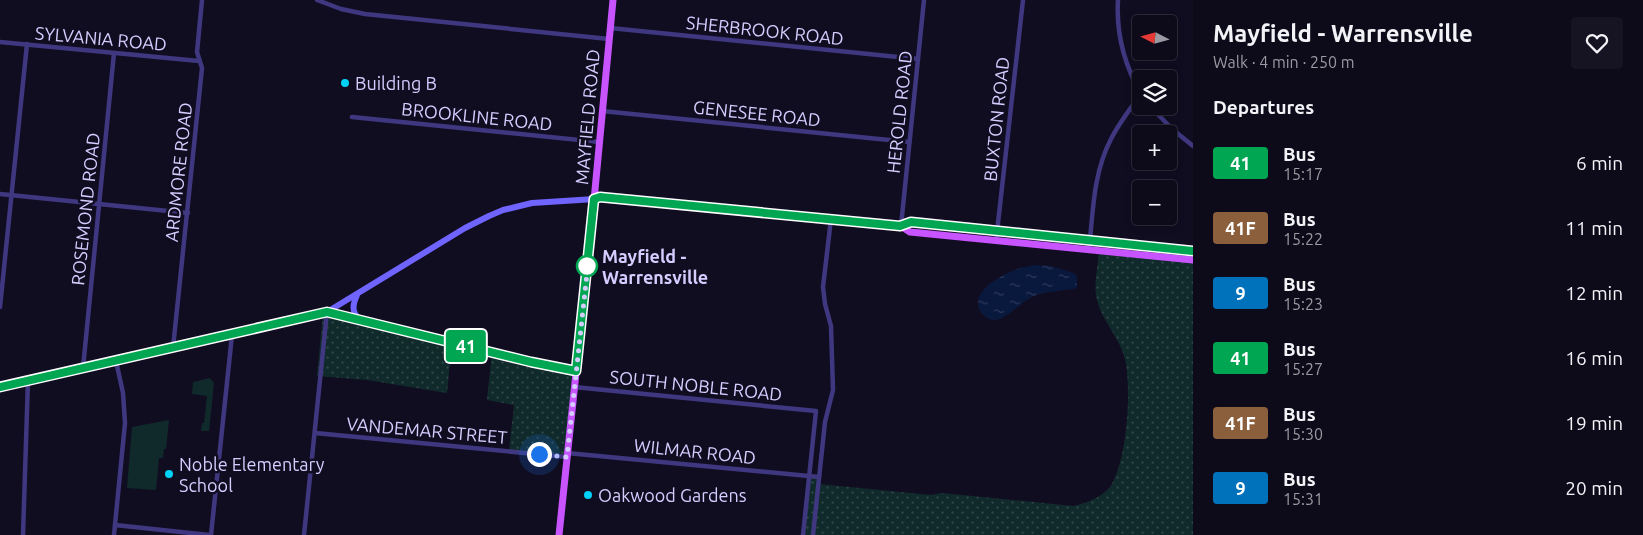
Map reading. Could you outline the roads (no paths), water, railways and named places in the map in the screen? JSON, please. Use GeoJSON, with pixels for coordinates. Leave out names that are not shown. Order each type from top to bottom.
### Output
{"type":"FeatureCollection","features":[{"type":"Feature","properties":{"kind":"main road","name":"MAYFIELD ROAD"},"geometry":{"type":"LineString","coordinates":[[559,535],[594,199],[612,0]]}},
{"type":"Feature","properties":{"kind":"main road"},"geometry":{"type":"LineString","coordinates":[[0,387],[327,312],[465,228],[503,210],[532,203],[607,197],[900,226],[910,232],[1193,260]]}},
{"type":"Feature","properties":{"kind":"main road"},"geometry":{"type":"LineString","coordinates":[[900,226],[911,222],[1193,251]]}},
{"type":"Feature","properties":{"kind":"main road"},"geometry":{"type":"LineString","coordinates":[[357,295],[353,306],[355,314],[359,319]]}},
{"type":"Feature","properties":{"kind":"main road"},"geometry":{"type":"LineString","coordinates":[[327,312],[531,362],[576,371]]}},
{"type":"Feature","properties":{"kind":"street","name":"ARDMORE ROAD"},"geometry":{"type":"LineString","coordinates":[[173,348],[202,68],[197,52],[202,0]]}},
{"type":"Feature","properties":{"kind":"street"},"geometry":{"type":"LineString","coordinates":[[317,0],[341,9],[365,14],[609,39]]}},
{"type":"Feature","properties":{"kind":"street","name":"HEROLD ROAD"},"geometry":{"type":"LineString","coordinates":[[900,226],[924,0]]}},
{"type":"Feature","properties":{"kind":"street","name":"BUXTON ROAD"},"geometry":{"type":"LineString","coordinates":[[996,241],[1023,0]]}},
{"type":"Feature","properties":{"kind":"street"},"geometry":{"type":"LineString","coordinates":[[1117,0],[1118,24],[1122,46],[1132,74]]}},
{"type":"Feature","properties":{"kind":"street","name":"SHERBROOK ROAD"},"geometry":{"type":"LineString","coordinates":[[610,28],[918,59]]}},
{"type":"Feature","properties":{"kind":"street","name":"SYLVANIA ROAD"},"geometry":{"type":"LineString","coordinates":[[0,42],[199,61]]}},
{"type":"Feature","properties":{"kind":"street"},"geometry":{"type":"LineString","coordinates":[[0,307],[27,44]]}},
{"type":"Feature","properties":{"kind":"street","name":"ROSEMOND ROAD"},"geometry":{"type":"LineString","coordinates":[[83,368],[114,53]]}},
{"type":"Feature","properties":{"kind":"street"},"geometry":{"type":"LineString","coordinates":[[1089,250],[1096,182],[1105,152],[1118,125],[1132,106]]}},
{"type":"Feature","properties":{"kind":"street","name":"GENESEE ROAD"},"geometry":{"type":"LineString","coordinates":[[602,111],[909,142]]}},
{"type":"Feature","properties":{"kind":"street"},"geometry":{"type":"LineString","coordinates":[[1158,115],[1168,126],[1193,146]]}},
{"type":"Feature","properties":{"kind":"street","name":"BROOKLINE ROAD"},"geometry":{"type":"LineString","coordinates":[[352,117],[599,142]]}},
{"type":"Feature","properties":{"kind":"street"},"geometry":{"type":"LineString","coordinates":[[0,194],[188,213]]}},
{"type":"Feature","properties":{"kind":"street"},"geometry":{"type":"LineString","coordinates":[[814,535],[825,422],[833,390],[831,326],[823,287],[831,219]]}},
{"type":"Feature","properties":{"kind":"street"},"geometry":{"type":"LineString","coordinates":[[304,535],[327,312]]}},
{"type":"Feature","properties":{"kind":"street"},"geometry":{"type":"LineString","coordinates":[[115,525],[210,535],[232,335]]}},
{"type":"Feature","properties":{"kind":"street"},"geometry":{"type":"LineString","coordinates":[[114,535],[125,423],[123,393],[116,361]]}},
{"type":"Feature","properties":{"kind":"street"},"geometry":{"type":"LineString","coordinates":[[23,535],[28,380]]}},
{"type":"Feature","properties":{"kind":"street","name":"SOUTH NOBLE ROAD"},"geometry":{"type":"LineString","coordinates":[[574,387],[816,411],[809,476]]}},
{"type":"Feature","properties":{"kind":"street","name":"VANDEMAR STREET"},"geometry":{"type":"LineString","coordinates":[[315,433],[567,455]]}},
{"type":"Feature","properties":{"kind":"street","name":"WILMAR ROAD"},"geometry":{"type":"LineString","coordinates":[[567,455],[820,478]]}},
{"type":"Feature","properties":{"kind":"street"},"geometry":{"type":"LineString","coordinates":[[803,535],[809,476]]}},
{"type":"Feature","properties":{"kind":"water"},"geometry":{"type":"Polygon","coordinates":[[[1037,265],[1050,266],[1074,273],[1077,276],[1077,288],[1037,295],[998,320],[991,320],[983,315],[978,305],[979,298],[988,286],[1009,272],[1037,265]]]}},
{"type":"Feature","properties":{"kind":"place","name":"Building B"},"geometry":{"type":"Point","coordinates":[345,83]}},
{"type":"Feature","properties":{"kind":"place","name":"Mayfield - Warrensville"},"geometry":{"type":"Point","coordinates":[587,266]}},
{"type":"Feature","properties":{"kind":"place","name":"Noble Elementary School"},"geometry":{"type":"Point","coordinates":[169,474]}},
{"type":"Feature","properties":{"kind":"place","name":"Oakwood Gardens"},"geometry":{"type":"Point","coordinates":[588,495]}}]}
